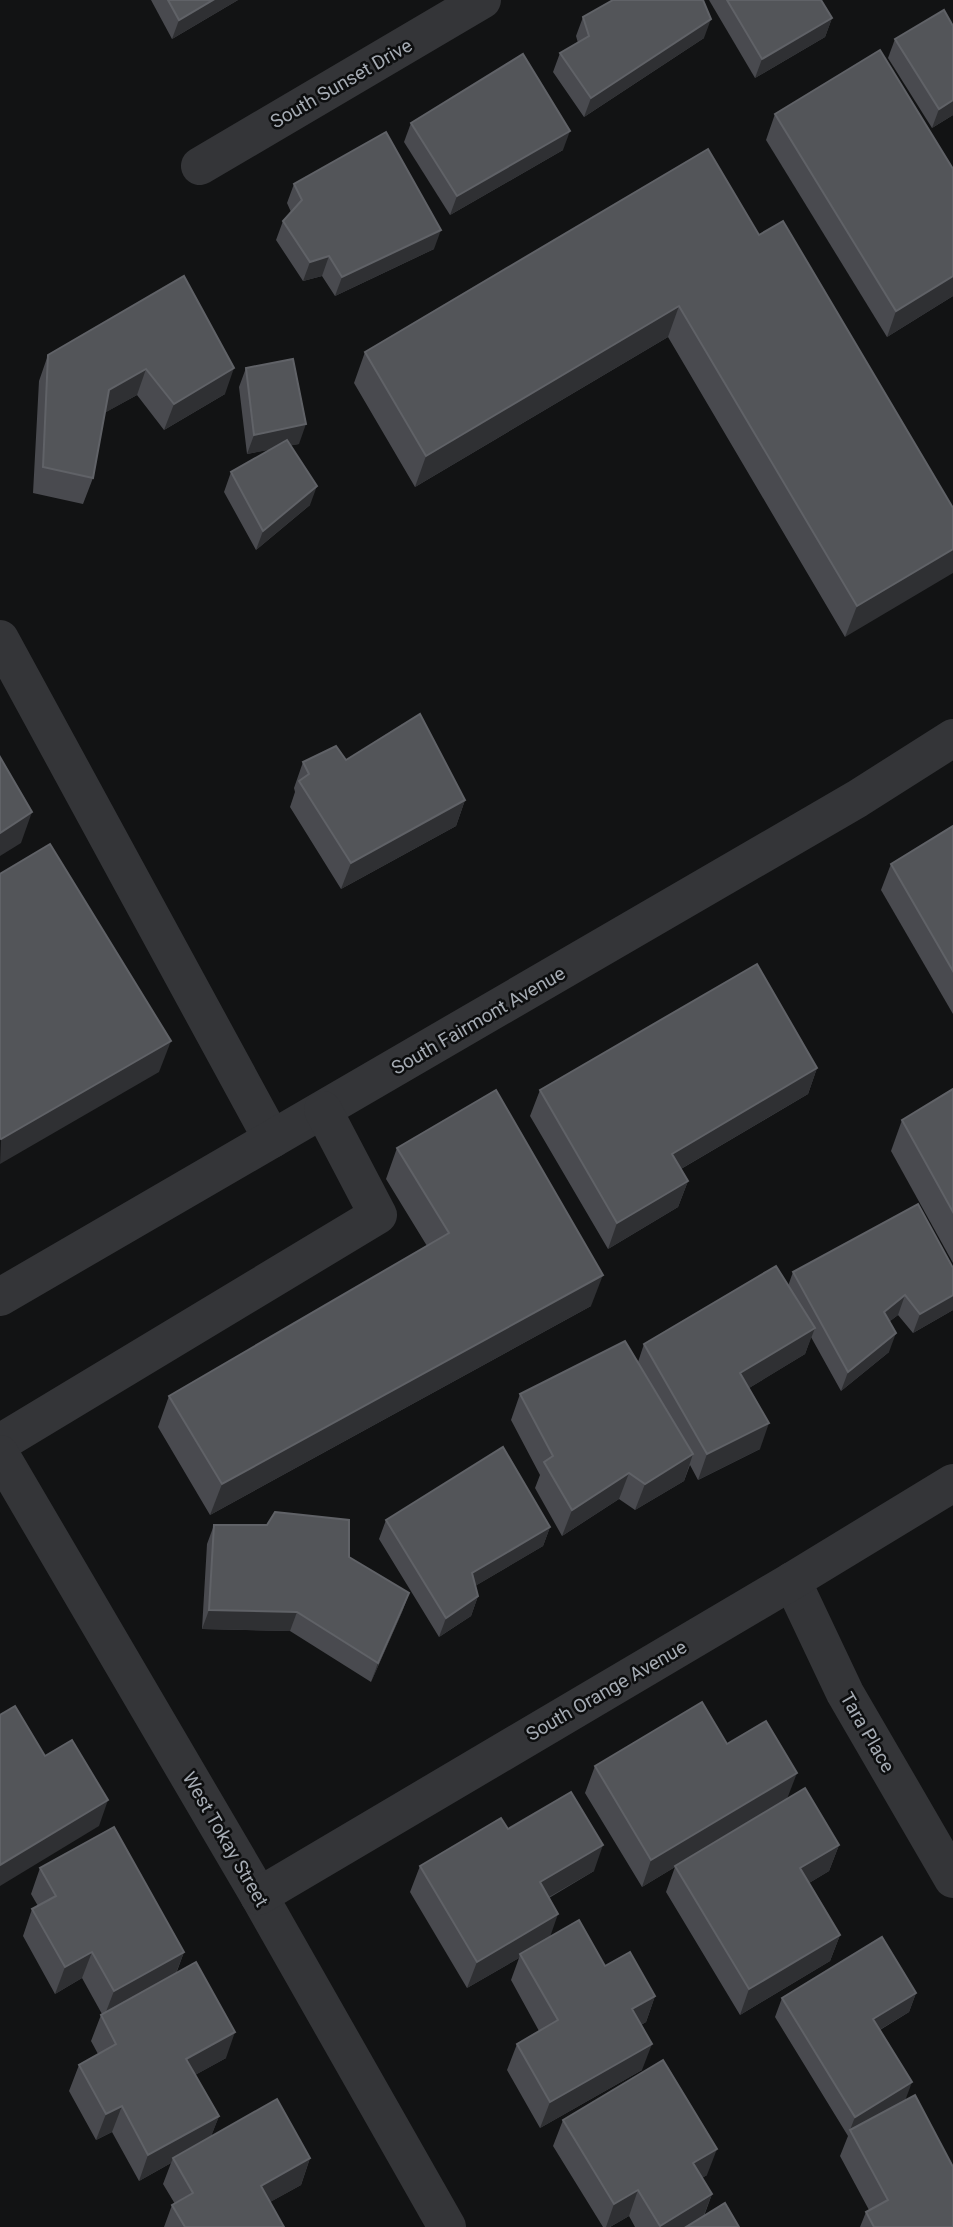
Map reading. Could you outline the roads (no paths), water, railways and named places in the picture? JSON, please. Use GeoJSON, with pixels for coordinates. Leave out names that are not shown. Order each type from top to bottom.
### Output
{"type":"FeatureCollection","features":[{"type":"Feature","properties":{"kind":"street","name":"South Sunset Drive"},"geometry":{"type":"LineString","coordinates":[[200,166],[482,0]]}},
{"type":"Feature","properties":{"kind":"street"},"geometry":{"type":"LineString","coordinates":[[0,639],[272,1139]]}},
{"type":"Feature","properties":{"kind":"street","name":"South Fairmont Avenue"},"geometry":{"type":"LineString","coordinates":[[0,1297],[857,799],[953,738]]}},
{"type":"Feature","properties":{"kind":"street"},"geometry":{"type":"LineString","coordinates":[[0,1443],[378,1215],[323,1110]]}},
{"type":"Feature","properties":{"kind":"street","name":"West Tokay Street"},"geometry":{"type":"LineString","coordinates":[[0,1454],[259,1896],[447,2227]]}},
{"type":"Feature","properties":{"kind":"street","name":"South Orange Avenue"},"geometry":{"type":"LineString","coordinates":[[259,1896],[953,1483]]}},
{"type":"Feature","properties":{"kind":"street","name":"Tara Place"},"geometry":{"type":"LineString","coordinates":[[792,1581],[845,1693],[953,1879]]}}]}
